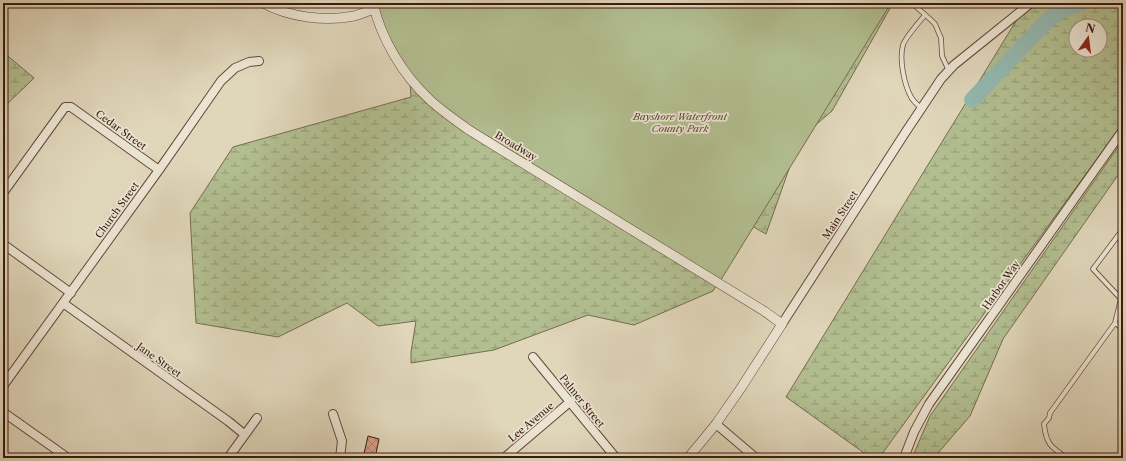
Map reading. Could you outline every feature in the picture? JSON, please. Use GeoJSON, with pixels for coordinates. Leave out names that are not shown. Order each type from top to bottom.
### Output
{"type":"FeatureCollection","features":[{"type":"Feature","properties":{"kind":"street","name":"Broadway"},"geometry":{"type":"LineString","coordinates":[[263,3],[276,6],[300,16],[314,18],[354,16],[374,6],[385,37],[403,69],[429,100],[448,115],[469,130],[764,311],[782,324]]}},
{"type":"Feature","properties":{"kind":"street","name":"Main Street"},"geometry":{"type":"LineString","coordinates":[[688,458],[716,424],[741,388],[938,82],[954,65],[1031,3]]}},
{"type":"Feature","properties":{"kind":"street","name":"Church Street"},"geometry":{"type":"LineString","coordinates":[[3,386],[226,76],[235,68],[249,62],[259,61]]}},
{"type":"Feature","properties":{"kind":"street","name":"Cedar Street"},"geometry":{"type":"LineString","coordinates":[[3,193],[65,106],[71,107],[159,170]]}},
{"type":"Feature","properties":{"kind":"street","name":"Harbor Way"},"geometry":{"type":"LineString","coordinates":[[904,458],[914,432],[929,404],[1123,130]]}},
{"type":"Feature","properties":{"kind":"street"},"geometry":{"type":"LineString","coordinates":[[3,244],[71,293]]}},
{"type":"Feature","properties":{"kind":"street","name":"Jane Street"},"geometry":{"type":"LineString","coordinates":[[63,303],[244,434]]}},
{"type":"Feature","properties":{"kind":"street","name":"Palmer Street"},"geometry":{"type":"LineString","coordinates":[[533,357],[571,401],[616,458]]}},
{"type":"Feature","properties":{"kind":"street","name":"Lee Avenue"},"geometry":{"type":"LineString","coordinates":[[504,458],[571,401]]}},
{"type":"Feature","properties":{"kind":"street"},"geometry":{"type":"LineString","coordinates":[[3,412],[68,458]]}},
{"type":"Feature","properties":{"kind":"street"},"geometry":{"type":"LineString","coordinates":[[332,414],[342,441],[340,458]]}},
{"type":"Feature","properties":{"kind":"street"},"geometry":{"type":"LineString","coordinates":[[228,458],[257,418]]}},
{"type":"Feature","properties":{"kind":"street"},"geometry":{"type":"LineString","coordinates":[[716,424],[756,458]]}},
{"type":"Feature","properties":{"kind":"lane"},"geometry":{"type":"LineString","coordinates":[[912,3],[935,24],[941,38],[942,56],[948,71]]}},
{"type":"Feature","properties":{"kind":"lane"},"geometry":{"type":"LineString","coordinates":[[921,108],[912,98],[908,89],[902,67],[902,54],[903,44],[925,15]]}},
{"type":"Feature","properties":{"kind":"lane"},"geometry":{"type":"LineString","coordinates":[[1067,458],[1052,447],[1045,436],[1044,424],[1115,323],[1121,299],[1093,269],[1123,228]]}},
{"type":"Feature","properties":{"kind":"lane"},"geometry":{"type":"LineString","coordinates":[[1115,323],[1123,329]]}},
{"type":"Feature","properties":{"kind":"green space","name":"Bayshore Waterfront County Park"},"geometry":{"type":"Polygon","coordinates":[[[374,3],[891,3],[719,283],[429,100],[395,56],[374,3]]]}},
{"type":"Feature","properties":{"kind":"green space"},"geometry":{"type":"Polygon","coordinates":[[[392,3],[893,3],[832,111],[800,138],[766,234],[752,226],[713,291],[634,325],[588,315],[494,350],[411,363],[411,352],[416,321],[378,326],[347,303],[278,337],[196,323],[190,213],[233,147],[411,97],[408,51],[392,3]]]}},
{"type":"Feature","properties":{"kind":"green space"},"geometry":{"type":"Polygon","coordinates":[[[1027,3],[1123,3],[1123,123],[879,458],[871,458],[786,397],[1027,3]]]}},
{"type":"Feature","properties":{"kind":"green space"},"geometry":{"type":"Polygon","coordinates":[[[3,52],[34,78],[3,108],[3,52]]]}},
{"type":"Feature","properties":{"kind":"green space"},"geometry":{"type":"Polygon","coordinates":[[[1123,140],[1123,168],[1003,339],[970,416],[938,453],[944,458],[912,458],[930,416],[1123,140]]]}},
{"type":"Feature","properties":{"kind":"building"},"geometry":{"type":"Polygon","coordinates":[[[368,436],[379,439],[375,458],[363,458],[368,436]]]}},
{"type":"Feature","properties":{"kind":"waterway"},"geometry":{"type":"LineString","coordinates":[[972,100],[1050,18],[1068,7],[1082,3]]}}]}
